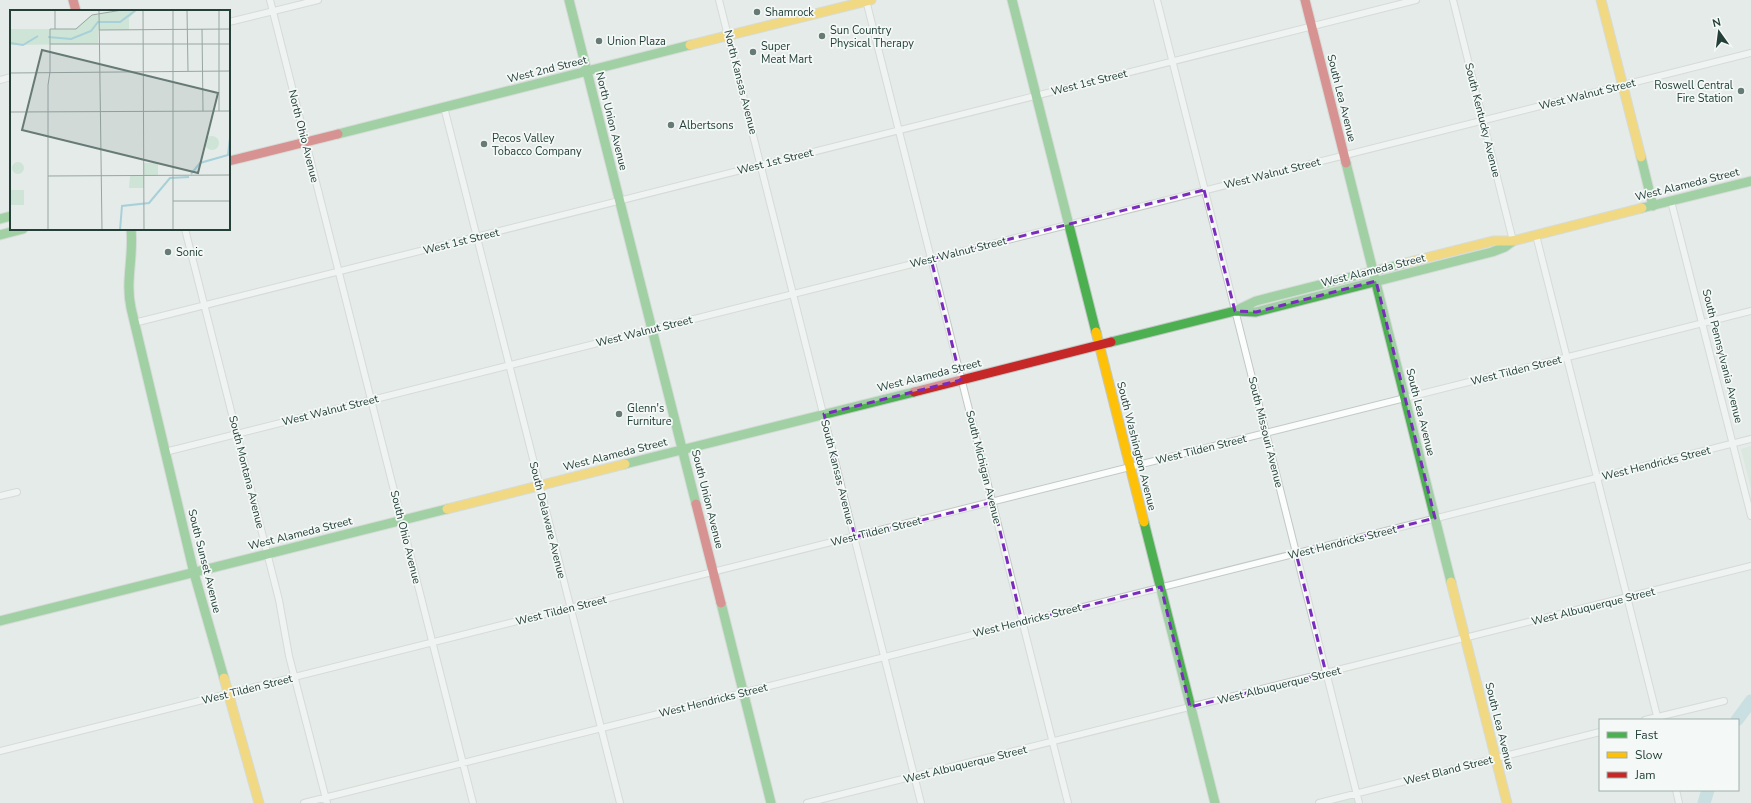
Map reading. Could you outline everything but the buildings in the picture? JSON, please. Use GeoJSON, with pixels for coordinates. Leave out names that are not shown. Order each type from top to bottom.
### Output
{"type":"FeatureCollection","features":[{"type":"Feature","properties":{"kind":"street"},"geometry":{"type":"LineString","coordinates":[[73,0],[76,10]]}},
{"type":"Feature","properties":{"kind":"street","name":"North Ohio Avenue"},"geometry":{"type":"LineString","coordinates":[[270,0],[339,271]]}},
{"type":"Feature","properties":{"kind":"street"},"geometry":{"type":"LineString","coordinates":[[230,22],[318,0]]}},
{"type":"Feature","properties":{"kind":"street","name":"North Union Avenue"},"geometry":{"type":"LineString","coordinates":[[569,0],[620,200]]}},
{"type":"Feature","properties":{"kind":"street","name":"North Kansas Avenue"},"geometry":{"type":"LineString","coordinates":[[719,0],[762,165]]}},
{"type":"Feature","properties":{"kind":"street","name":"West 2nd Street"},"geometry":{"type":"LineString","coordinates":[[230,161],[588,72],[868,0]]}},
{"type":"Feature","properties":{"kind":"street","name":"South Michigan Avenue"},"geometry":{"type":"LineString","coordinates":[[868,0],[961,380],[1068,803]]}},
{"type":"Feature","properties":{"kind":"street","name":"South Washington Avenue"},"geometry":{"type":"LineString","coordinates":[[1012,0],[1215,803]]}},
{"type":"Feature","properties":{"kind":"street","name":"South Missouri Avenue"},"geometry":{"type":"LineString","coordinates":[[1157,0],[1359,803]]}},
{"type":"Feature","properties":{"kind":"street","name":"South Lea Avenue"},"geometry":{"type":"LineString","coordinates":[[1305,0],[1507,803]]}},
{"type":"Feature","properties":{"kind":"street","name":"West 1st Street"},"geometry":{"type":"LineString","coordinates":[[134,323],[1416,0]]}},
{"type":"Feature","properties":{"kind":"street","name":"South Kentucky Avenue"},"geometry":{"type":"LineString","coordinates":[[1453,0],[1513,241]]}},
{"type":"Feature","properties":{"kind":"street"},"geometry":{"type":"LineString","coordinates":[[1601,0],[1653,206]]}},
{"type":"Feature","properties":{"kind":"street","name":"West Walnut Street"},"geometry":{"type":"LineString","coordinates":[[165,452],[1751,53]]}},
{"type":"Feature","properties":{"kind":"street"},"geometry":{"type":"LineString","coordinates":[[0,80],[10,77]]}},
{"type":"Feature","properties":{"kind":"street","name":"South Delaware Avenue"},"geometry":{"type":"LineString","coordinates":[[444,107],[620,803]]}},
{"type":"Feature","properties":{"kind":"street","name":"South Kansas Avenue"},"geometry":{"type":"LineString","coordinates":[[762,165],[921,803]]}},
{"type":"Feature","properties":{"kind":"street","name":"West Alameda Street"},"geometry":{"type":"LineString","coordinates":[[0,622],[1235,311],[1256,301],[1373,271],[1493,241],[1513,241],[1751,181]]}},
{"type":"Feature","properties":{"kind":"street","name":"South Union Avenue"},"geometry":{"type":"LineString","coordinates":[[620,200],[771,803]]}},
{"type":"Feature","properties":{"kind":"street","name":"South Pennsylvania Avenue"},"geometry":{"type":"LineString","coordinates":[[1671,201],[1751,516]]}},
{"type":"Feature","properties":{"kind":"street"},"geometry":{"type":"LineString","coordinates":[[0,219],[10,216]]}},
{"type":"Feature","properties":{"kind":"street"},"geometry":{"type":"LineString","coordinates":[[0,235],[19,230]]}},
{"type":"Feature","properties":{"kind":"street","name":"South Sunset Avenue"},"geometry":{"type":"LineString","coordinates":[[131,230],[132,253],[128,277],[128,292],[134,323],[194,572],[259,803]]}},
{"type":"Feature","properties":{"kind":"street","name":"South Montana Avenue"},"geometry":{"type":"LineString","coordinates":[[185,230],[268,554],[295,677],[326,800]]}},
{"type":"Feature","properties":{"kind":"street"},"geometry":{"type":"LineString","coordinates":[[1536,235],[1657,718],[1724,701]]}},
{"type":"Feature","properties":{"kind":"street","name":"West Alameda Street"},"geometry":{"type":"LineString","coordinates":[[1235,311],[1256,312],[1376,282],[1492,252],[1505,247],[1513,241]]}},
{"type":"Feature","properties":{"kind":"street","name":"South Ohio Avenue"},"geometry":{"type":"LineString","coordinates":[[339,271],[473,803]]}},
{"type":"Feature","properties":{"kind":"street","name":"West Tilden Street"},"geometry":{"type":"LineString","coordinates":[[0,751],[1751,311]]}},
{"type":"Feature","properties":{"kind":"street","name":"West Hendricks Street"},"geometry":{"type":"LineString","coordinates":[[304,803],[326,800],[463,762],[1751,439]]}},
{"type":"Feature","properties":{"kind":"street"},"geometry":{"type":"LineString","coordinates":[[0,496],[17,492]]}},
{"type":"Feature","properties":{"kind":"street","name":"West Albuquerque Street"},"geometry":{"type":"LineString","coordinates":[[807,803],[1751,566]]}},
{"type":"Feature","properties":{"kind":"street","name":"West Bland Street"},"geometry":{"type":"LineString","coordinates":[[1319,803],[1599,732]]}},
{"type":"Feature","properties":{"kind":"street"},"geometry":{"type":"LineString","coordinates":[[1676,791],[1679,803]]}},
{"type":"Feature","properties":{"kind":"highlighted area"},"geometry":{"type":"Polygon","coordinates":[[[1204,190],[1235,311],[1256,312],[1376,281],[1435,518],[1296,553],[1326,673],[1190,707],[1161,587],[1022,622],[993,502],[855,537],[824,414],[961,380],[931,259],[1204,190]]]}},
{"type":"Feature","properties":{"kind":"green space"},"geometry":{"type":"Polygon","coordinates":[[[1751,446],[1751,489],[1741,449],[1751,446]]]}},
{"type":"Feature","properties":{"kind":"green space"},"geometry":{"type":"Polygon","coordinates":[[[1357,793],[1359,803],[1319,803],[1357,793]]]}},
{"type":"Feature","properties":{"kind":"waterway"},"geometry":{"type":"LineString","coordinates":[[1738,719],[1751,701]]}},
{"type":"Feature","properties":{"kind":"waterway"},"geometry":{"type":"LineString","coordinates":[[1704,803],[1708,791]]}},
{"type":"Feature","properties":{"kind":"traffic: fast"},"geometry":{"type":"LineString","coordinates":[[569,0],[696,504]]}},
{"type":"Feature","properties":{"kind":"traffic: fast"},"geometry":{"type":"LineString","coordinates":[[1012,0],[1096,332]]}},
{"type":"Feature","properties":{"kind":"traffic: fast"},"geometry":{"type":"LineString","coordinates":[[338,134],[690,45]]}},
{"type":"Feature","properties":{"kind":"traffic: fast"},"geometry":{"type":"LineString","coordinates":[[1641,157],[1653,206]]}},
{"type":"Feature","properties":{"kind":"traffic: fast"},"geometry":{"type":"LineString","coordinates":[[1346,163],[1451,582]]}},
{"type":"Feature","properties":{"kind":"traffic: fast"},"geometry":{"type":"LineString","coordinates":[[1642,208],[1751,181]]}},
{"type":"Feature","properties":{"kind":"traffic: fast"},"geometry":{"type":"LineString","coordinates":[[0,219],[10,216]]}},
{"type":"Feature","properties":{"kind":"traffic: fast"},"geometry":{"type":"LineString","coordinates":[[0,235],[19,230]]}},
{"type":"Feature","properties":{"kind":"traffic: fast"},"geometry":{"type":"LineString","coordinates":[[131,230],[132,239],[129,278],[129,298],[131,308],[194,573],[224,678]]}},
{"type":"Feature","properties":{"kind":"traffic: fast"},"geometry":{"type":"LineString","coordinates":[[1235,311],[1256,312],[1492,252],[1505,247],[1513,241]]}},
{"type":"Feature","properties":{"kind":"traffic: fast"},"geometry":{"type":"LineString","coordinates":[[1111,342],[1235,311],[1256,301],[1406,263]]}},
{"type":"Feature","properties":{"kind":"traffic: fast"},"geometry":{"type":"LineString","coordinates":[[625,464],[914,392]]}},
{"type":"Feature","properties":{"kind":"traffic: fast"},"geometry":{"type":"LineString","coordinates":[[0,621],[447,509]]}},
{"type":"Feature","properties":{"kind":"traffic: fast"},"geometry":{"type":"LineString","coordinates":[[1144,522],[1215,803]]}},
{"type":"Feature","properties":{"kind":"traffic: fast"},"geometry":{"type":"LineString","coordinates":[[721,603],[771,803]]}},
{"type":"Feature","properties":{"kind":"traffic: slow"},"geometry":{"type":"LineString","coordinates":[[690,45],[871,0]]}},
{"type":"Feature","properties":{"kind":"traffic: slow"},"geometry":{"type":"LineString","coordinates":[[1601,0],[1641,157]]}},
{"type":"Feature","properties":{"kind":"traffic: slow"},"geometry":{"type":"LineString","coordinates":[[1406,263],[1493,241],[1513,241],[1642,208]]}},
{"type":"Feature","properties":{"kind":"traffic: slow"},"geometry":{"type":"LineString","coordinates":[[1096,332],[1144,522]]}},
{"type":"Feature","properties":{"kind":"traffic: slow"},"geometry":{"type":"LineString","coordinates":[[447,509],[625,464]]}},
{"type":"Feature","properties":{"kind":"traffic: slow"},"geometry":{"type":"LineString","coordinates":[[1451,582],[1507,803]]}},
{"type":"Feature","properties":{"kind":"traffic: slow"},"geometry":{"type":"LineString","coordinates":[[224,678],[259,803]]}},
{"type":"Feature","properties":{"kind":"traffic: jam"},"geometry":{"type":"LineString","coordinates":[[73,0],[76,10]]}},
{"type":"Feature","properties":{"kind":"traffic: jam"},"geometry":{"type":"LineString","coordinates":[[1305,0],[1346,163]]}},
{"type":"Feature","properties":{"kind":"traffic: jam"},"geometry":{"type":"LineString","coordinates":[[230,161],[338,134]]}},
{"type":"Feature","properties":{"kind":"traffic: jam"},"geometry":{"type":"LineString","coordinates":[[914,392],[1111,342]]}},
{"type":"Feature","properties":{"kind":"traffic: jam"},"geometry":{"type":"LineString","coordinates":[[696,504],[721,603]]}},
{"type":"Feature","properties":{"kind":"place","name":"Shamrock"},"geometry":{"type":"Point","coordinates":[757,12]}},
{"type":"Feature","properties":{"kind":"place","name":"Sun Country Physical Therapy"},"geometry":{"type":"Point","coordinates":[822,36]}},
{"type":"Feature","properties":{"kind":"place","name":"Union Plaza"},"geometry":{"type":"Point","coordinates":[599,41]}},
{"type":"Feature","properties":{"kind":"place","name":"Super Meat Mart"},"geometry":{"type":"Point","coordinates":[753,52]}},
{"type":"Feature","properties":{"kind":"place","name":"Roswell Central Fire Station"},"geometry":{"type":"Point","coordinates":[1741,91]}},
{"type":"Feature","properties":{"kind":"place","name":"Albertsons"},"geometry":{"type":"Point","coordinates":[671,125]}},
{"type":"Feature","properties":{"kind":"place","name":"Pecos Valley Tobacco Company"},"geometry":{"type":"Point","coordinates":[484,144]}},
{"type":"Feature","properties":{"kind":"place","name":"Sonic"},"geometry":{"type":"Point","coordinates":[168,252]}},
{"type":"Feature","properties":{"kind":"place","name":"Glenn's Furniture"},"geometry":{"type":"Point","coordinates":[619,414]}}]}
